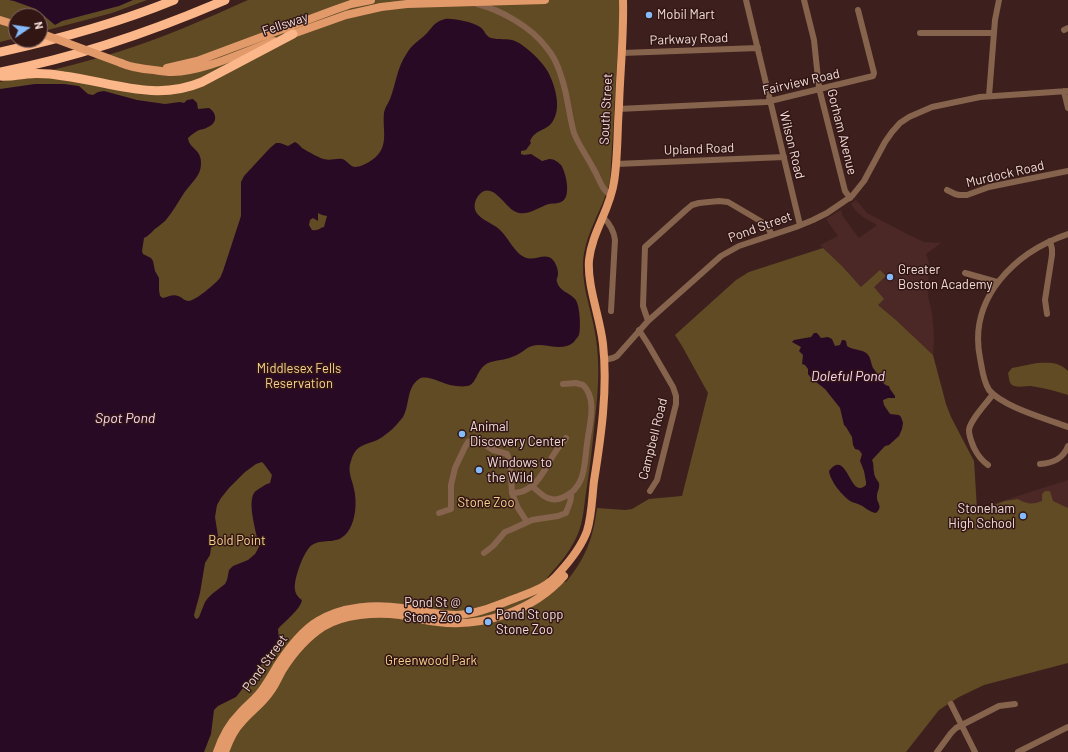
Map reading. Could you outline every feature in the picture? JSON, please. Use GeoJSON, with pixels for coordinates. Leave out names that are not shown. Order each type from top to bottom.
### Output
{"type":"FeatureCollection","features":[{"type":"Feature","properties":{"kind":"highway"},"geometry":{"type":"LineString","coordinates":[[0,52],[81,32],[174,0]]}},
{"type":"Feature","properties":{"kind":"highway"},"geometry":{"type":"LineString","coordinates":[[0,72],[54,60],[114,42],[177,20],[225,0]]}},
{"type":"Feature","properties":{"kind":"highway"},"geometry":{"type":"LineString","coordinates":[[0,76],[11,77],[33,74],[63,75],[144,90],[172,90],[188,87],[202,82],[293,34]]}},
{"type":"Feature","properties":{"kind":"main road","name":"Fellsway"},"geometry":{"type":"LineString","coordinates":[[154,70],[197,61],[351,4],[370,0]]}},
{"type":"Feature","properties":{"kind":"main road","name":"Fellsway"},"geometry":{"type":"LineString","coordinates":[[48,36],[136,68],[171,72],[199,68],[346,15],[376,8],[398,5],[545,0]]}},
{"type":"Feature","properties":{"kind":"main road","name":"South Street"},"geometry":{"type":"LineString","coordinates":[[604,360],[601,331],[591,286],[589,268],[592,246],[611,195],[614,181],[622,53],[623,0]]}},
{"type":"Feature","properties":{"kind":"main road","name":"Pond Street"},"geometry":{"type":"LineString","coordinates":[[225,752],[234,732],[245,718],[259,706],[294,655],[306,640],[326,625],[347,618],[373,614],[395,615],[440,622],[478,622],[502,616],[534,601],[552,589],[578,557],[583,545],[590,518],[601,426],[604,360]]}},
{"type":"Feature","properties":{"kind":"main road","name":"Pond Street"},"geometry":{"type":"LineString","coordinates":[[217,752],[222,738],[231,723],[259,694],[295,641],[318,621],[338,612],[369,607],[400,607],[443,615],[463,614],[482,610],[532,592],[550,582],[561,571],[585,536]]}},
{"type":"Feature","properties":{"kind":"street","name":"Wilson Road"},"geometry":{"type":"LineString","coordinates":[[746,0],[800,225]]}},
{"type":"Feature","properties":{"kind":"street","name":"Gorham Avenue"},"geometry":{"type":"LineString","coordinates":[[804,0],[814,40],[819,90],[845,191],[850,198]]}},
{"type":"Feature","properties":{"kind":"street"},"geometry":{"type":"LineString","coordinates":[[989,96],[993,33],[999,0]]}},
{"type":"Feature","properties":{"kind":"street"},"geometry":{"type":"LineString","coordinates":[[472,2],[489,7],[511,18],[530,31],[546,47],[556,62],[563,80],[571,122],[578,142],[593,167],[604,190],[611,195]]}},
{"type":"Feature","properties":{"kind":"street","name":"Fairview Road"},"geometry":{"type":"LineString","coordinates":[[618,110],[770,102],[874,75],[858,10]]}},
{"type":"Feature","properties":{"kind":"street"},"geometry":{"type":"LineString","coordinates":[[920,33],[993,33]]}},
{"type":"Feature","properties":{"kind":"street","name":"Parkway Road"},"geometry":{"type":"LineString","coordinates":[[622,53],[758,48]]}},
{"type":"Feature","properties":{"kind":"street"},"geometry":{"type":"LineString","coordinates":[[1066,91],[1068,108]]}},
{"type":"Feature","properties":{"kind":"street","name":"Pond Street"},"geometry":{"type":"LineString","coordinates":[[604,360],[617,356],[648,321],[721,256],[738,246],[822,216],[850,198],[861,186],[887,139],[895,128],[912,115],[929,108],[989,96],[1066,91]]}},
{"type":"Feature","properties":{"kind":"street","name":"Upland Road"},"geometry":{"type":"LineString","coordinates":[[616,164],[784,157]]}},
{"type":"Feature","properties":{"kind":"street","name":"Murdock Road"},"geometry":{"type":"LineString","coordinates":[[947,190],[955,194],[964,195],[989,187],[1068,171]]}},
{"type":"Feature","properties":{"kind":"street"},"geometry":{"type":"LineString","coordinates":[[648,321],[643,306],[645,247],[692,205],[702,202],[728,202],[762,222],[767,226],[772,235]]}},
{"type":"Feature","properties":{"kind":"street"},"geometry":{"type":"LineString","coordinates":[[603,217],[611,226],[615,244],[611,311]]}},
{"type":"Feature","properties":{"kind":"street"},"geometry":{"type":"LineString","coordinates":[[1068,234],[1040,247],[1022,259],[997,282],[984,308],[978,334],[978,348],[984,378],[989,390],[1016,408],[1068,427]]}},
{"type":"Feature","properties":{"kind":"street"},"geometry":{"type":"LineString","coordinates":[[1047,314],[1045,300],[1052,255],[1050,242]]}},
{"type":"Feature","properties":{"kind":"street"},"geometry":{"type":"LineString","coordinates":[[965,273],[997,282]]}},
{"type":"Feature","properties":{"kind":"street","name":"Campbell Road"},"geometry":{"type":"LineString","coordinates":[[639,330],[673,387],[676,398],[676,404],[657,480],[650,491]]}},
{"type":"Feature","properties":{"kind":"street"},"geometry":{"type":"LineString","coordinates":[[532,486],[539,493],[551,500],[558,500],[577,488],[582,478],[591,408],[589,394],[584,386],[578,383],[563,384]]}},
{"type":"Feature","properties":{"kind":"street"},"geometry":{"type":"LineString","coordinates":[[988,465],[977,455],[969,432],[972,423],[993,394]]}},
{"type":"Feature","properties":{"kind":"street"},"geometry":{"type":"LineString","coordinates":[[512,492],[518,493],[526,491],[532,486],[566,438]]}},
{"type":"Feature","properties":{"kind":"street"},"geometry":{"type":"LineString","coordinates":[[440,513],[451,509],[451,485],[455,468],[468,442],[475,439],[493,450],[507,454],[510,462],[512,492],[518,508],[527,522]]}},
{"type":"Feature","properties":{"kind":"street"},"geometry":{"type":"LineString","coordinates":[[1040,464],[1051,463],[1058,459],[1064,454],[1068,446]]}},
{"type":"Feature","properties":{"kind":"street"},"geometry":{"type":"LineString","coordinates":[[484,553],[493,546],[505,532],[527,522],[566,513],[567,508],[572,501],[571,493]]}},
{"type":"Feature","properties":{"kind":"street"},"geometry":{"type":"LineString","coordinates":[[951,704],[975,752]]}},
{"type":"Feature","properties":{"kind":"street"},"geometry":{"type":"LineString","coordinates":[[937,752],[951,733],[961,725],[999,706],[1015,704]]}},
{"type":"Feature","properties":{"kind":"street"},"geometry":{"type":"LineString","coordinates":[[1018,752],[1068,728]]}},
{"type":"Feature","properties":{"kind":"shaded area","name":"Greater Boston Academy"},"geometry":{"type":"Polygon","coordinates":[[[856,200],[867,213],[909,235],[924,242],[941,243],[926,254],[929,263],[928,296],[932,313],[934,336],[933,355],[878,305],[842,266],[820,245],[838,236],[826,219],[841,210],[842,215],[859,238],[877,225],[856,211],[851,204],[856,200]]]}},
{"type":"Feature","properties":{"kind":"shaded area","name":"Stoneham High School"},"geometry":{"type":"Polygon","coordinates":[[[1068,480],[1068,524],[1024,546],[977,509],[1068,480]]]}},
{"type":"Feature","properties":{"kind":"green space"},"geometry":{"type":"Polygon","coordinates":[[[0,0],[147,0],[112,13],[48,30],[48,8],[8,8],[8,40],[0,42],[0,0]]]}},
{"type":"Feature","properties":{"kind":"green space","name":"Middlesex Fells Reservation"},"geometry":{"type":"Polygon","coordinates":[[[248,0],[619,0],[619,29],[610,181],[607,192],[590,232],[584,253],[583,264],[584,285],[594,326],[598,357],[597,399],[590,465],[584,512],[579,530],[567,553],[547,578],[566,582],[579,565],[591,538],[597,508],[625,510],[632,509],[649,499],[682,496],[708,393],[675,335],[736,280],[749,272],[823,248],[861,287],[880,270],[886,276],[874,287],[884,299],[878,305],[933,355],[951,417],[974,461],[977,509],[984,509],[1005,501],[1018,499],[1024,502],[1036,503],[1042,501],[1042,494],[1045,491],[1050,491],[1053,501],[1068,508],[1068,663],[984,685],[959,697],[939,710],[906,752],[0,752],[0,82],[45,72],[118,52],[184,28],[248,0]]]}},
{"type":"Feature","properties":{"kind":"green space"},"geometry":{"type":"Polygon","coordinates":[[[1037,363],[1057,364],[1068,371],[1068,395],[1031,386],[1022,387],[1011,384],[1008,373],[1012,368],[1037,363]]]}},
{"type":"Feature","properties":{"kind":"water"},"geometry":{"type":"Polygon","coordinates":[[[9,0],[133,0],[119,6],[62,21],[55,25],[48,19],[48,8],[33,8],[9,0]]]}},
{"type":"Feature","properties":{"kind":"water","name":"Spot Pond"},"geometry":{"type":"Polygon","coordinates":[[[449,19],[468,22],[480,27],[487,36],[491,38],[515,41],[519,43],[538,59],[546,68],[551,77],[557,102],[556,114],[550,125],[533,136],[530,141],[531,143],[526,150],[521,151],[521,154],[531,154],[542,161],[549,159],[553,160],[561,165],[565,173],[567,185],[564,200],[560,203],[549,204],[527,213],[518,213],[510,208],[499,196],[490,191],[485,191],[477,197],[475,207],[478,215],[499,229],[520,255],[528,258],[546,256],[552,259],[558,270],[558,285],[577,302],[580,322],[579,336],[570,345],[557,347],[534,345],[530,346],[516,356],[488,363],[481,369],[473,383],[467,386],[450,385],[434,379],[426,378],[419,379],[415,383],[410,392],[405,412],[401,420],[386,435],[362,446],[353,455],[350,465],[350,472],[356,504],[349,530],[345,535],[336,540],[317,543],[309,548],[297,573],[295,585],[297,595],[302,600],[301,604],[278,629],[279,642],[276,647],[236,697],[218,706],[214,710],[211,734],[204,752],[0,752],[0,89],[35,84],[64,84],[79,86],[88,94],[93,95],[104,91],[137,100],[165,104],[180,102],[184,103],[187,100],[193,99],[197,103],[198,109],[209,108],[212,110],[215,115],[214,123],[188,138],[191,145],[200,155],[201,168],[195,179],[165,221],[144,238],[142,251],[143,254],[151,258],[153,261],[155,271],[159,278],[160,296],[163,298],[176,295],[189,301],[205,292],[213,285],[223,271],[241,216],[241,182],[244,176],[276,143],[288,146],[295,142],[302,148],[322,159],[342,159],[355,167],[369,162],[376,157],[383,146],[384,111],[390,99],[401,64],[410,48],[435,24],[449,19]],[[318,213],[318,221],[313,218],[310,220],[309,225],[312,230],[318,230],[324,227],[327,216],[318,213]],[[262,462],[256,464],[245,472],[229,488],[217,505],[215,517],[218,536],[205,563],[200,593],[194,615],[197,619],[208,598],[225,584],[229,570],[233,566],[248,560],[255,554],[259,547],[253,519],[252,498],[256,491],[270,483],[272,475],[262,462]]]}},
{"type":"Feature","properties":{"kind":"water","name":"Doleful Pond"},"geometry":{"type":"Polygon","coordinates":[[[814,333],[817,333],[821,338],[828,337],[832,339],[835,346],[840,345],[842,340],[844,340],[849,348],[867,353],[873,368],[884,383],[889,386],[895,396],[895,398],[883,400],[884,405],[890,414],[899,415],[901,417],[903,423],[902,429],[899,436],[889,445],[885,446],[872,460],[874,475],[879,483],[877,498],[880,506],[876,513],[848,500],[830,475],[829,471],[834,466],[839,465],[843,467],[856,486],[861,488],[866,485],[864,471],[860,461],[862,454],[859,450],[855,449],[853,445],[852,437],[844,425],[840,408],[825,389],[808,374],[808,369],[802,364],[803,355],[799,351],[801,347],[792,342],[794,340],[811,337],[814,333]]]}},
{"type":"Feature","properties":{"kind":"place","name":"Mobil Mart"},"geometry":{"type":"Point","coordinates":[649,15]}},
{"type":"Feature","properties":{"kind":"place","name":"Greater Boston Academy"},"geometry":{"type":"Point","coordinates":[890,277]}},
{"type":"Feature","properties":{"kind":"place","name":"Animal Discovery Center"},"geometry":{"type":"Point","coordinates":[462,434]}},
{"type":"Feature","properties":{"kind":"place","name":"Windows to the Wild"},"geometry":{"type":"Point","coordinates":[479,470]}},
{"type":"Feature","properties":{"kind":"place","name":"Stoneham High School"},"geometry":{"type":"Point","coordinates":[1023,516]}},
{"type":"Feature","properties":{"kind":"place","name":"Pond St @ Stone Zoo"},"geometry":{"type":"Point","coordinates":[469,610]}},
{"type":"Feature","properties":{"kind":"place","name":"Pond St opp Stone Zoo"},"geometry":{"type":"Point","coordinates":[488,622]}},
{"type":"Feature","properties":{"kind":"park label","name":"Stone Zoo"},"geometry":{"type":"Point","coordinates":[486,503]}},
{"type":"Feature","properties":{"kind":"park label","name":"Bold Point"},"geometry":{"type":"Point","coordinates":[237,541]}},
{"type":"Feature","properties":{"kind":"park label","name":"Greenwood Park"},"geometry":{"type":"Point","coordinates":[431,661]}}]}
